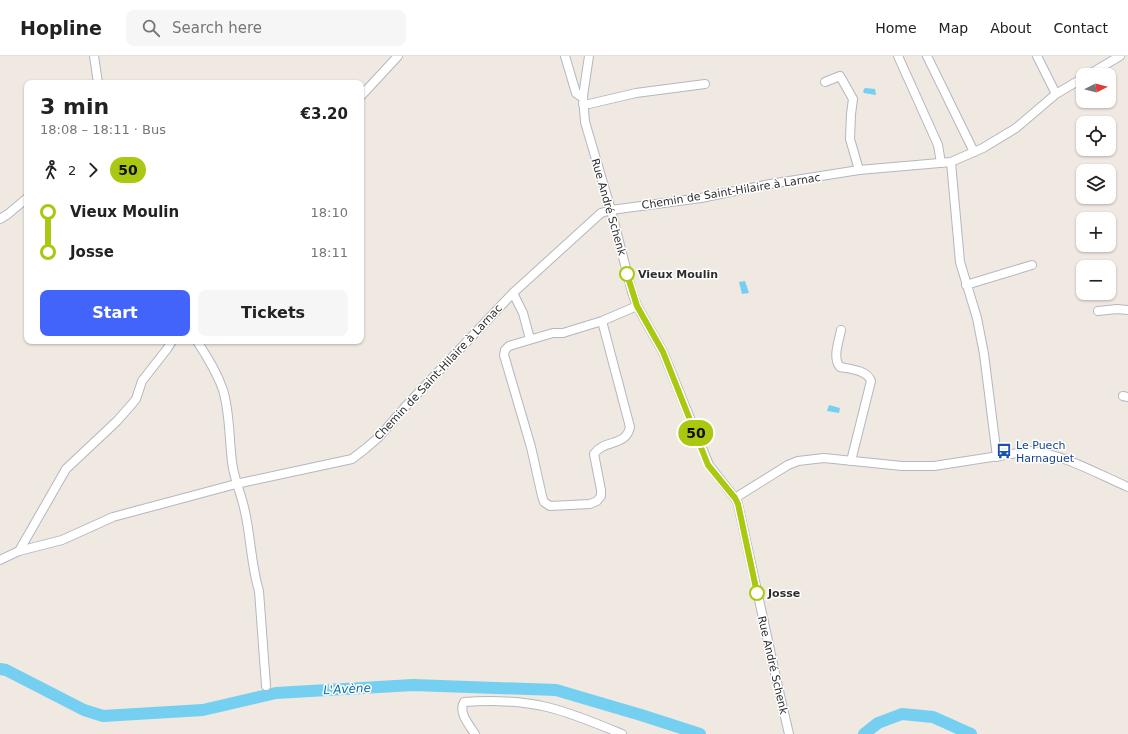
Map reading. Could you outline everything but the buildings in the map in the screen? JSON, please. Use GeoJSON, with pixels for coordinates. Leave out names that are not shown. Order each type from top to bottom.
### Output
{"type":"FeatureCollection","features":[{"type":"Feature","properties":{"kind":"street"},"geometry":{"type":"LineString","coordinates":[[94,56],[98,80]]}},
{"type":"Feature","properties":{"kind":"street"},"geometry":{"type":"LineString","coordinates":[[364,93],[398,56]]}},
{"type":"Feature","properties":{"kind":"street"},"geometry":{"type":"LineString","coordinates":[[565,56],[576,93],[589,104],[636,93],[705,84]]}},
{"type":"Feature","properties":{"kind":"street","name":"Rue André Schenk"},"geometry":{"type":"LineString","coordinates":[[589,56],[583,100],[585,122],[611,210],[632,292],[637,306],[663,352],[708,465],[735,498],[738,504],[780,700],[790,734]]}},
{"type":"Feature","properties":{"kind":"street"},"geometry":{"type":"LineString","coordinates":[[898,56],[938,145],[941,163]]}},
{"type":"Feature","properties":{"kind":"street"},"geometry":{"type":"LineString","coordinates":[[928,56],[974,152]]}},
{"type":"Feature","properties":{"kind":"street"},"geometry":{"type":"LineString","coordinates":[[1037,56],[1056,94]]}},
{"type":"Feature","properties":{"kind":"street"},"geometry":{"type":"LineString","coordinates":[[1100,68],[1120,56]]}},
{"type":"Feature","properties":{"kind":"street"},"geometry":{"type":"LineString","coordinates":[[825,82],[840,76],[853,99],[850,139],[859,170]]}},
{"type":"Feature","properties":{"kind":"street","name":"Chemin de Saint-Hilaire à Larnac"},"geometry":{"type":"LineString","coordinates":[[0,560],[19,550],[62,540],[113,517],[236,484],[352,459],[379,437],[405,407],[513,293],[601,213],[611,210],[701,198],[770,184],[859,170],[951,162],[983,148],[1016,128],[1056,94],[1076,82]]}},
{"type":"Feature","properties":{"kind":"street"},"geometry":{"type":"LineString","coordinates":[[951,162],[960,262],[976,318],[984,354],[997,457]]}},
{"type":"Feature","properties":{"kind":"street"},"geometry":{"type":"LineString","coordinates":[[0,219],[24,201]]}},
{"type":"Feature","properties":{"kind":"street"},"geometry":{"type":"LineString","coordinates":[[966,285],[1032,265]]}},
{"type":"Feature","properties":{"kind":"street"},"geometry":{"type":"LineString","coordinates":[[513,293],[523,314],[530,339]]}},
{"type":"Feature","properties":{"kind":"street"},"geometry":{"type":"LineString","coordinates":[[602,321],[630,427],[629,434],[625,438],[598,448],[594,454],[601,490],[597,501],[590,504],[550,506],[544,502],[531,447],[504,355],[505,350],[509,346],[530,339],[553,333],[563,333],[602,321],[637,306]]}},
{"type":"Feature","properties":{"kind":"street"},"geometry":{"type":"LineString","coordinates":[[1098,311],[1117,309],[1128,310]]}},
{"type":"Feature","properties":{"kind":"street"},"geometry":{"type":"LineString","coordinates":[[841,330],[836,363],[840,367],[864,373],[871,381],[851,461]]}},
{"type":"Feature","properties":{"kind":"street"},"geometry":{"type":"LineString","coordinates":[[19,550],[66,470],[117,421],[132,404],[136,399],[142,381],[170,344]]}},
{"type":"Feature","properties":{"kind":"street"},"geometry":{"type":"LineString","coordinates":[[199,344],[213,366],[223,390],[228,414],[232,463],[236,484],[245,512],[258,591],[266,686]]}},
{"type":"Feature","properties":{"kind":"street"},"geometry":{"type":"LineString","coordinates":[[735,498],[788,465],[798,461],[824,458],[902,466],[934,466],[1031,451],[1044,452],[1128,487]]}},
{"type":"Feature","properties":{"kind":"street"},"geometry":{"type":"LineString","coordinates":[[475,734],[462,710],[464,702],[506,702],[548,707],[622,734]]}},
{"type":"Feature","properties":{"kind":"water"},"geometry":{"type":"Polygon","coordinates":[[[865,88],[875,89],[876,95],[864,93],[863,91],[865,88]]]}},
{"type":"Feature","properties":{"kind":"water"},"geometry":{"type":"Polygon","coordinates":[[[745,281],[749,293],[742,294],[739,282],[745,281]]]}},
{"type":"Feature","properties":{"kind":"water"},"geometry":{"type":"Polygon","coordinates":[[[829,405],[840,408],[839,413],[827,411],[829,405]]]}},
{"type":"Feature","properties":{"kind":"waterway","name":"L'Avène"},"geometry":{"type":"LineString","coordinates":[[0,669],[6,670],[84,710],[103,716],[203,710],[276,693],[413,685],[556,690],[700,734]]}},
{"type":"Feature","properties":{"kind":"waterway","name":"L'Avène"},"geometry":{"type":"LineString","coordinates":[[864,734],[878,723],[902,714],[933,717],[971,734]]}},
{"type":"Feature","properties":{"kind":"bus line","name":"50"},"geometry":{"type":"LineString","coordinates":[[627,274],[637,306],[663,352],[708,465],[735,498],[738,504],[757,593]]}},
{"type":"Feature","properties":{"kind":"place","name":"Vieux Moulin"},"geometry":{"type":"Point","coordinates":[627,274]}},
{"type":"Feature","properties":{"kind":"place","name":"Le Puech Harnaguet"},"geometry":{"type":"Point","coordinates":[1004,451]}},
{"type":"Feature","properties":{"kind":"place","name":"Josse"},"geometry":{"type":"Point","coordinates":[757,593]}}]}
